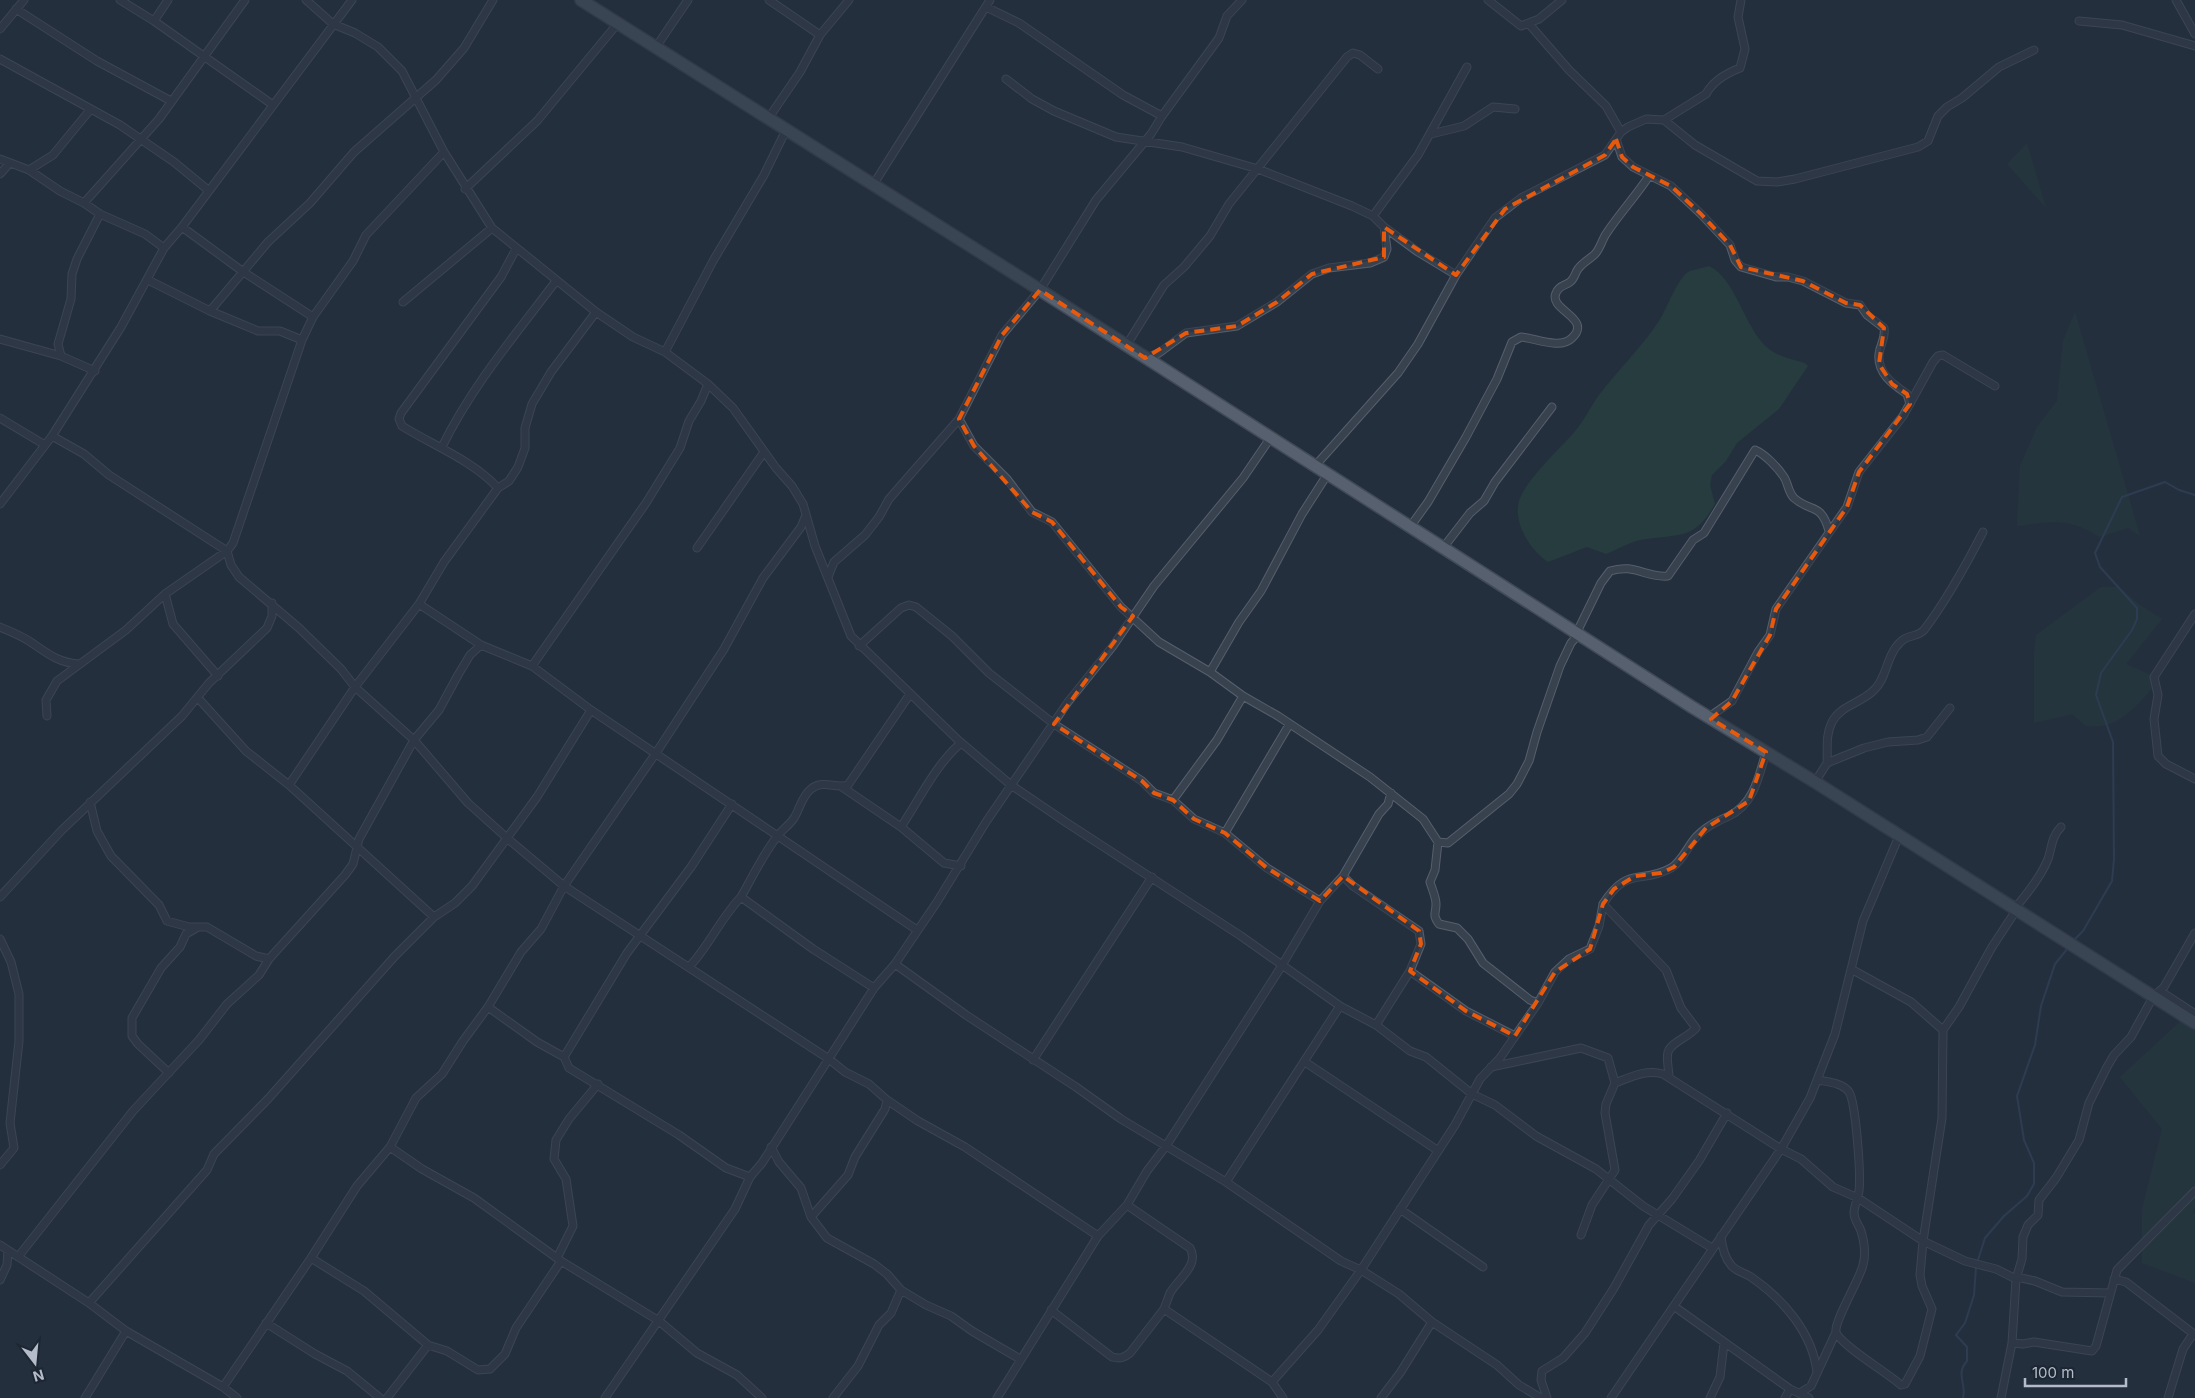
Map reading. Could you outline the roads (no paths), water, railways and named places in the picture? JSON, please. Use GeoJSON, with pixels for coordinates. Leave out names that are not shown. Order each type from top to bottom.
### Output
{"type":"FeatureCollection","features":[{"type":"Feature","properties":{"kind":"main road"},"geometry":{"type":"LineString","coordinates":[[581,0],[1709,717],[2016,909],[2157,994],[2195,1023]]}},
{"type":"Feature","properties":{"kind":"street"},"geometry":{"type":"LineString","coordinates":[[0,29],[24,0]]}},
{"type":"Feature","properties":{"kind":"street"},"geometry":{"type":"LineString","coordinates":[[120,0],[154,21],[273,105]]}},
{"type":"Feature","properties":{"kind":"street"},"geometry":{"type":"LineString","coordinates":[[154,21],[168,0]]}},
{"type":"Feature","properties":{"kind":"street"},"geometry":{"type":"LineString","coordinates":[[84,202],[141,139],[205,58],[245,0]]}},
{"type":"Feature","properties":{"kind":"street"},"geometry":{"type":"LineString","coordinates":[[306,0],[333,24],[355,33],[378,47],[402,71],[444,152],[492,228],[596,312],[633,337],[665,352],[708,384],[733,408],[764,452],[792,486],[806,515],[851,636],[859,646],[961,743],[1011,785],[1241,936],[1340,1006],[1376,1025],[1410,1051],[1426,1057],[1472,1094],[1495,1105],[1536,1136],[1596,1170],[1636,1201],[1712,1248]]}},
{"type":"Feature","properties":{"kind":"street"},"geometry":{"type":"LineString","coordinates":[[0,504],[52,436],[148,280],[164,248],[182,227],[352,0]]}},
{"type":"Feature","properties":{"kind":"street"},"geometry":{"type":"LineString","coordinates":[[210,311],[268,242],[310,203],[354,152],[415,96],[436,80],[464,48],[493,0]]}},
{"type":"Feature","properties":{"kind":"street"},"geometry":{"type":"LineString","coordinates":[[656,47],[688,0]]}},
{"type":"Feature","properties":{"kind":"street"},"geometry":{"type":"LineString","coordinates":[[769,0],[820,35]]}},
{"type":"Feature","properties":{"kind":"street"},"geometry":{"type":"LineString","coordinates":[[828,577],[834,562],[864,535],[879,517],[889,499],[959,419],[1002,335],[1040,290],[1096,200],[1144,143],[1219,38],[1227,16],[1242,0]]}},
{"type":"Feature","properties":{"kind":"street"},"geometry":{"type":"LineString","coordinates":[[1488,0],[1521,26],[1529,24],[1548,13],[1562,0]]}},
{"type":"Feature","properties":{"kind":"street"},"geometry":{"type":"LineString","coordinates":[[1315,466],[1398,373],[1418,344],[1456,274],[1504,209],[1521,198],[1604,155],[1621,132],[1646,119],[1664,120],[1706,94],[1709,88],[1730,72],[1740,68],[1745,49],[1738,17],[1741,0]]}},
{"type":"Feature","properties":{"kind":"street"},"geometry":{"type":"LineString","coordinates":[[2176,0],[2195,34]]}},
{"type":"Feature","properties":{"kind":"street"},"geometry":{"type":"LineString","coordinates":[[768,120],[800,72],[820,35],[845,1]]}},
{"type":"Feature","properties":{"kind":"street"},"geometry":{"type":"LineString","coordinates":[[873,186],[988,3],[1116,90],[1162,116]]}},
{"type":"Feature","properties":{"kind":"street"},"geometry":{"type":"LineString","coordinates":[[16,9],[97,62],[171,101]]}},
{"type":"Feature","properties":{"kind":"street"},"geometry":{"type":"LineString","coordinates":[[2079,21],[2122,25],[2195,46]]}},
{"type":"Feature","properties":{"kind":"street"},"geometry":{"type":"LineString","coordinates":[[466,189],[537,121],[618,23]]}},
{"type":"Feature","properties":{"kind":"street"},"geometry":{"type":"LineString","coordinates":[[1529,24],[1569,70],[1606,106],[1621,132]]}},
{"type":"Feature","properties":{"kind":"street"},"geometry":{"type":"LineString","coordinates":[[1664,120],[1695,145],[1757,182],[1777,182],[1795,179],[1918,147],[1928,141],[1938,116],[1947,107],[1962,98],[1999,67],[2034,50]]}},
{"type":"Feature","properties":{"kind":"street"},"geometry":{"type":"LineString","coordinates":[[1126,346],[1164,286],[1184,267],[1210,236],[1229,204],[1347,57],[1353,53],[1360,55],[1378,69]]}},
{"type":"Feature","properties":{"kind":"street"},"geometry":{"type":"LineString","coordinates":[[0,59],[141,139],[208,190]]}},
{"type":"Feature","properties":{"kind":"street"},"geometry":{"type":"LineString","coordinates":[[1373,216],[1405,174],[1431,134],[1467,67]]}},
{"type":"Feature","properties":{"kind":"street"},"geometry":{"type":"LineString","coordinates":[[1006,79],[1032,99],[1054,111],[1116,138],[1182,147],[1258,169],[1373,216],[1384,227],[1418,252],[1456,274]]}},
{"type":"Feature","properties":{"kind":"street"},"geometry":{"type":"LineString","coordinates":[[1431,134],[1464,126],[1493,107],[1515,109]]}},
{"type":"Feature","properties":{"kind":"street"},"geometry":{"type":"LineString","coordinates":[[29,170],[53,155],[90,110]]}},
{"type":"Feature","properties":{"kind":"street"},"geometry":{"type":"LineString","coordinates":[[665,352],[713,260],[764,175],[786,130]]}},
{"type":"Feature","properties":{"kind":"street"},"geometry":{"type":"LineString","coordinates":[[1616,138],[1622,156],[1633,167],[1671,186],[1730,245],[1735,260],[1741,267],[1776,277],[1788,277],[1803,281],[1846,303],[1860,305],[1867,315],[1884,328],[1886,336],[1879,354],[1880,364],[1892,384],[1907,394],[1910,404]]}},
{"type":"Feature","properties":{"kind":"street"},"geometry":{"type":"LineString","coordinates":[[47,716],[46,700],[50,690],[57,681],[126,630],[165,594],[227,551],[233,543],[302,340],[313,317],[353,261],[366,235],[444,152]]}},
{"type":"Feature","properties":{"kind":"street"},"geometry":{"type":"LineString","coordinates":[[0,159],[29,170],[60,191],[84,202],[100,214],[145,234],[164,248]]}},
{"type":"Feature","properties":{"kind":"street"},"geometry":{"type":"LineString","coordinates":[[0,174],[9,164]]}},
{"type":"Feature","properties":{"kind":"street"},"geometry":{"type":"LineString","coordinates":[[1410,527],[1428,502],[1466,437],[1497,379],[1512,342],[1521,337],[1557,344],[1568,342],[1574,336],[1577,326],[1575,318],[1559,307],[1555,301],[1555,294],[1560,287],[1570,282],[1578,268],[1596,253],[1604,236],[1628,207],[1649,176]]}},
{"type":"Feature","properties":{"kind":"street"},"geometry":{"type":"LineString","coordinates":[[61,356],[58,344],[71,299],[72,274],[77,259],[100,214]]}},
{"type":"Feature","properties":{"kind":"street"},"geometry":{"type":"LineString","coordinates":[[182,227],[242,271],[313,317]]}},
{"type":"Feature","properties":{"kind":"street"},"geometry":{"type":"LineString","coordinates":[[1145,358],[1159,353],[1186,333],[1236,326],[1277,302],[1312,274],[1329,268],[1370,262],[1384,257],[1387,249],[1384,227]]}},
{"type":"Feature","properties":{"kind":"street"},"geometry":{"type":"LineString","coordinates":[[403,302],[492,228]]}},
{"type":"Feature","properties":{"kind":"street"},"geometry":{"type":"LineString","coordinates":[[498,488],[490,480],[442,447],[402,426],[398,420],[400,412],[502,277],[516,249]]}},
{"type":"Feature","properties":{"kind":"street"},"geometry":{"type":"LineString","coordinates":[[148,280],[210,311],[258,330],[280,331],[302,340]]}},
{"type":"Feature","properties":{"kind":"street"},"geometry":{"type":"LineString","coordinates":[[442,447],[454,423],[478,387],[556,281]]}},
{"type":"Feature","properties":{"kind":"street"},"geometry":{"type":"LineString","coordinates":[[289,785],[355,687],[419,604],[444,562],[498,488],[509,482],[518,467],[525,448],[525,428],[532,404],[551,372],[596,312]]}},
{"type":"Feature","properties":{"kind":"street"},"geometry":{"type":"LineString","coordinates":[[0,339],[61,356],[94,370]]}},
{"type":"Feature","properties":{"kind":"street"},"geometry":{"type":"LineString","coordinates":[[1709,717],[1732,701],[1758,652],[1770,635],[1776,609],[1847,507],[1859,472],[1910,404],[1924,376],[1938,356],[1943,356],[1960,364],[1995,386]]}},
{"type":"Feature","properties":{"kind":"street"},"geometry":{"type":"LineString","coordinates":[[532,666],[646,503],[680,448],[689,421],[701,401],[708,384]]}},
{"type":"Feature","properties":{"kind":"street"},"geometry":{"type":"LineString","coordinates":[[1443,548],[1470,513],[1484,501],[1495,482],[1552,408]]}},
{"type":"Feature","properties":{"kind":"street"},"geometry":{"type":"LineString","coordinates":[[0,418],[45,445]]}},
{"type":"Feature","properties":{"kind":"street"},"geometry":{"type":"LineString","coordinates":[[959,419],[974,446],[1006,479],[1032,512],[1052,522],[1121,607],[1134,616],[1159,642],[1210,672],[1243,696],[1370,777],[1423,819],[1438,842],[1435,870],[1430,882],[1435,897],[1436,905],[1434,912],[1436,920],[1439,924],[1457,928],[1468,939],[1483,963],[1530,1000],[1538,1003]]}},
{"type":"Feature","properties":{"kind":"street"},"geometry":{"type":"LineString","coordinates":[[52,436],[84,454],[110,475],[227,551],[231,565],[239,577],[272,603],[341,669],[355,687],[414,740],[468,803],[564,886],[829,1059],[845,1072],[868,1084],[887,1100],[965,1147],[1098,1236]]}},
{"type":"Feature","properties":{"kind":"street"},"geometry":{"type":"LineString","coordinates":[[604,1398],[640,1344],[659,1322],[734,1209],[750,1177],[874,988],[895,964],[961,866],[986,822],[1068,702],[1113,646],[1154,586],[1243,478],[1271,438]]}},
{"type":"Feature","properties":{"kind":"street"},"geometry":{"type":"LineString","coordinates":[[1438,842],[1448,843],[1508,794],[1517,784],[1529,761],[1560,666],[1578,633],[1601,583],[1610,570],[1629,567],[1660,576],[1668,576],[1693,540],[1704,533],[1755,450],[1761,452],[1784,476],[1792,496],[1800,503],[1819,511],[1826,520],[1830,531]]}},
{"type":"Feature","properties":{"kind":"street"},"geometry":{"type":"LineString","coordinates":[[697,548],[764,452]]}},
{"type":"Feature","properties":{"kind":"street"},"geometry":{"type":"LineString","coordinates":[[1210,672],[1239,622],[1261,591],[1302,514],[1327,474]]}},
{"type":"Feature","properties":{"kind":"street"},"geometry":{"type":"LineString","coordinates":[[223,1387],[311,1258],[357,1186],[390,1147],[416,1098],[442,1074],[488,1007],[521,952],[541,930],[564,886],[656,753],[724,649],[763,578],[801,527],[806,515]]}},
{"type":"Feature","properties":{"kind":"street"},"geometry":{"type":"LineString","coordinates":[[1815,782],[1827,763],[1826,737],[1832,723],[1845,707],[1860,700],[1874,690],[1882,679],[1895,647],[1905,636],[1922,632],[1936,615],[1983,532]]}},
{"type":"Feature","properties":{"kind":"street"},"geometry":{"type":"LineString","coordinates":[[165,594],[173,624],[218,676]]}},
{"type":"Feature","properties":{"kind":"street"},"geometry":{"type":"LineString","coordinates":[[0,897],[90,802],[182,716],[218,676],[267,628],[272,616],[272,603]]}},
{"type":"Feature","properties":{"kind":"street"},"geometry":{"type":"LineString","coordinates":[[419,604],[481,645],[532,666],[591,710],[917,930]]}},
{"type":"Feature","properties":{"kind":"street"},"geometry":{"type":"LineString","coordinates":[[859,646],[901,608],[910,605],[916,607],[952,636],[990,673],[1054,724],[1142,781],[1154,793],[1173,800],[1194,819],[1225,833],[1267,868],[1320,901]]}},
{"type":"Feature","properties":{"kind":"street"},"geometry":{"type":"LineString","coordinates":[[2195,614],[2154,677],[2158,695],[2154,719],[2158,756],[2166,764],[2195,779]]}},
{"type":"Feature","properties":{"kind":"street"},"geometry":{"type":"LineString","coordinates":[[0,626],[29,641],[49,657],[63,663],[78,664]]}},
{"type":"Feature","properties":{"kind":"street"},"geometry":{"type":"LineString","coordinates":[[18,1258],[134,1111],[228,1004],[259,975],[269,959],[345,875],[353,864],[358,839],[414,740],[439,710],[470,656],[481,645]]}},
{"type":"Feature","properties":{"kind":"street"},"geometry":{"type":"LineString","coordinates":[[842,787],[848,785],[910,694]]}},
{"type":"Feature","properties":{"kind":"street"},"geometry":{"type":"LineString","coordinates":[[1173,800],[1217,740],[1243,696]]}},
{"type":"Feature","properties":{"kind":"street"},"geometry":{"type":"LineString","coordinates":[[198,698],[246,751],[289,785],[434,917]]}},
{"type":"Feature","properties":{"kind":"street"},"geometry":{"type":"LineString","coordinates":[[1827,763],[1864,748],[1888,742],[1918,740],[1927,737],[1950,708]]}},
{"type":"Feature","properties":{"kind":"street"},"geometry":{"type":"LineString","coordinates":[[89,1303],[207,1170],[214,1154],[268,1099],[395,956],[434,917],[455,903],[472,886],[537,797],[591,710]]}},
{"type":"Feature","properties":{"kind":"street"},"geometry":{"type":"LineString","coordinates":[[1225,833],[1289,725]]}},
{"type":"Feature","properties":{"kind":"street"},"geometry":{"type":"LineString","coordinates":[[901,827],[939,767],[950,752],[961,743]]}},
{"type":"Feature","properties":{"kind":"street"},"geometry":{"type":"LineString","coordinates":[[1272,1382],[1318,1330],[1361,1270],[1480,1079],[1491,1068],[1515,1036],[1538,1003],[1555,972],[1569,960],[1590,949],[1599,926],[1603,904],[1614,889],[1635,876],[1661,873],[1674,867],[1686,849],[1706,828],[1741,809],[1749,801],[1766,752]]}},
{"type":"Feature","properties":{"kind":"street"},"geometry":{"type":"LineString","coordinates":[[689,967],[708,943],[725,913],[741,897],[777,836],[786,829],[804,797],[812,788],[823,784],[842,787],[901,827],[944,863],[961,866]]}},
{"type":"Feature","properties":{"kind":"street"},"geometry":{"type":"LineString","coordinates":[[997,1398],[1098,1236],[1127,1205],[1147,1170],[1166,1146],[1281,966],[1320,901],[1343,876],[1379,814],[1388,804],[1391,793]]}},
{"type":"Feature","properties":{"kind":"street"},"geometry":{"type":"LineString","coordinates":[[90,802],[97,831],[111,856],[159,905],[167,921],[207,927],[256,956],[269,959]]}},
{"type":"Feature","properties":{"kind":"street"},"geometry":{"type":"LineString","coordinates":[[564,1058],[640,934],[691,867],[732,804]]}},
{"type":"Feature","properties":{"kind":"street"},"geometry":{"type":"LineString","coordinates":[[1836,1332],[1842,1341],[1861,1356],[1878,1365],[1900,1385],[1905,1384],[1920,1356],[1932,1309],[1922,1286],[1923,1241],[1942,1118],[1943,1030],[1959,1007],[1992,947],[2048,859],[2050,846],[2061,827]]}},
{"type":"Feature","properties":{"kind":"street"},"geometry":{"type":"LineString","coordinates":[[1611,1398],[1675,1307],[1712,1248],[1797,1123],[1818,1080],[1835,1034],[1863,920],[1899,836]]}},
{"type":"Feature","properties":{"kind":"street"},"geometry":{"type":"LineString","coordinates":[[1343,876],[1353,886],[1419,931],[1421,944],[1410,971],[1376,1025]]}},
{"type":"Feature","properties":{"kind":"street"},"geometry":{"type":"LineString","coordinates":[[1033,1060],[1152,877]]}},
{"type":"Feature","properties":{"kind":"street"},"geometry":{"type":"LineString","coordinates":[[741,897],[813,949],[874,988]]}},
{"type":"Feature","properties":{"kind":"street"},"geometry":{"type":"LineString","coordinates":[[1603,904],[1666,970],[1681,1008],[1696,1028],[1692,1033],[1670,1048],[1667,1053],[1669,1077]]}},
{"type":"Feature","properties":{"kind":"street"},"geometry":{"type":"LineString","coordinates":[[169,1072],[138,1044],[132,1036],[132,1018],[161,968],[180,947],[186,934],[198,927]]}},
{"type":"Feature","properties":{"kind":"street"},"geometry":{"type":"LineString","coordinates":[[2001,1398],[2012,1343],[2016,1278],[2022,1259],[2024,1237],[2028,1225],[2038,1215],[2039,1200],[2056,1178],[2079,1140],[2089,1103],[2107,1067],[2114,1055],[2131,1037],[2194,938]]}},
{"type":"Feature","properties":{"kind":"street"},"geometry":{"type":"LineString","coordinates":[[0,939],[11,962],[16,980],[19,994],[19,1020],[15,1096],[10,1123],[14,1148],[0,1165]]}},
{"type":"Feature","properties":{"kind":"street"},"geometry":{"type":"LineString","coordinates":[[895,964],[1121,1119],[1226,1182],[1341,1261],[1361,1270],[1399,1294],[1432,1322],[1497,1364],[1519,1385],[1542,1398]]}},
{"type":"Feature","properties":{"kind":"street"},"geometry":{"type":"LineString","coordinates":[[1851,969],[1911,1002],[1943,1030]]}},
{"type":"Feature","properties":{"kind":"street"},"geometry":{"type":"LineString","coordinates":[[1410,971],[1466,1011],[1515,1036]]}},
{"type":"Feature","properties":{"kind":"street"},"geometry":{"type":"LineString","coordinates":[[2157,994],[2195,1014]]}},
{"type":"Feature","properties":{"kind":"street"},"geometry":{"type":"LineString","coordinates":[[1226,1182],[1340,1006]]}},
{"type":"Feature","properties":{"kind":"street"},"geometry":{"type":"LineString","coordinates":[[488,1007],[537,1042],[564,1058],[569,1068],[679,1135],[726,1168],[750,1177]]}},
{"type":"Feature","properties":{"kind":"street"},"geometry":{"type":"LineString","coordinates":[[1491,1068],[1585,1048],[1608,1058],[1615,1083],[1606,1104],[1605,1113],[1610,1129],[1608,1139],[1615,1160],[1615,1170],[1610,1181],[1592,1205],[1581,1235]]}},
{"type":"Feature","properties":{"kind":"street"},"geometry":{"type":"LineString","coordinates":[[1305,1062],[1437,1150]]}},
{"type":"Feature","properties":{"kind":"street"},"geometry":{"type":"LineString","coordinates":[[1615,1083],[1654,1071],[1669,1077],[1781,1149],[1802,1159],[1833,1188],[1858,1198],[1923,1241],[1965,1261],[1996,1269],[2016,1278],[2036,1280],[2062,1292],[2110,1293]]}},
{"type":"Feature","properties":{"kind":"street"},"geometry":{"type":"LineString","coordinates":[[1800,1393],[1811,1386],[1818,1373],[1856,1284],[1864,1258],[1860,1229],[1854,1218],[1860,1190],[1850,1093],[1842,1086],[1818,1080]]}},
{"type":"Feature","properties":{"kind":"street"},"geometry":{"type":"LineString","coordinates":[[311,1258],[364,1291],[428,1345],[447,1351],[478,1370],[490,1369],[505,1354],[516,1328],[559,1259],[573,1226],[566,1179],[554,1159],[556,1140],[568,1119],[598,1084]]}},
{"type":"Feature","properties":{"kind":"street"},"geometry":{"type":"LineString","coordinates":[[811,1217],[848,1175],[855,1157],[885,1110],[887,1100]]}},
{"type":"Feature","properties":{"kind":"street"},"geometry":{"type":"LineString","coordinates":[[1547,1398],[1541,1380],[1542,1371],[1563,1358],[1585,1333],[1614,1288],[1649,1224],[1700,1161],[1727,1113]]}},
{"type":"Feature","properties":{"kind":"street"},"geometry":{"type":"LineString","coordinates":[[390,1147],[422,1170],[474,1198],[559,1259],[659,1322],[697,1353],[737,1376],[762,1398]]}},
{"type":"Feature","properties":{"kind":"street"},"geometry":{"type":"LineString","coordinates":[[771,1147],[779,1162],[801,1188],[811,1217],[827,1238],[874,1264],[888,1274],[901,1290],[926,1305],[951,1316],[1020,1359]]}},
{"type":"Feature","properties":{"kind":"street"},"geometry":{"type":"LineString","coordinates":[[2012,1343],[2034,1342],[2092,1351],[2096,1346],[2117,1270],[2195,1191]]}},
{"type":"Feature","properties":{"kind":"street"},"geometry":{"type":"LineString","coordinates":[[1051,1310],[1112,1358],[1118,1359],[1125,1357],[1130,1352],[1164,1309],[1170,1293],[1191,1264],[1193,1253],[1190,1248],[1127,1205]]}},
{"type":"Feature","properties":{"kind":"street"},"geometry":{"type":"LineString","coordinates":[[1400,1209],[1483,1267]]}},
{"type":"Feature","properties":{"kind":"street"},"geometry":{"type":"LineString","coordinates":[[1721,1236],[1722,1249],[1732,1267],[1750,1276],[1764,1287],[1797,1320],[1816,1356],[1818,1373]]}},
{"type":"Feature","properties":{"kind":"street"},"geometry":{"type":"LineString","coordinates":[[0,1245],[89,1303],[126,1331],[223,1387],[237,1398]]}},
{"type":"Feature","properties":{"kind":"street"},"geometry":{"type":"LineString","coordinates":[[0,1280],[7,1265],[8,1251]]}},
{"type":"Feature","properties":{"kind":"street"},"geometry":{"type":"LineString","coordinates":[[2114,1279],[2126,1282],[2194,1334],[2183,1349],[2168,1398]]}},
{"type":"Feature","properties":{"kind":"street"},"geometry":{"type":"LineString","coordinates":[[833,1398],[858,1366],[879,1326],[891,1313],[901,1290]]}},
{"type":"Feature","properties":{"kind":"street"},"geometry":{"type":"LineString","coordinates":[[1675,1307],[1790,1389],[1809,1398]]}},
{"type":"Feature","properties":{"kind":"street"},"geometry":{"type":"LineString","coordinates":[[1164,1309],[1272,1382],[1283,1398]]}},
{"type":"Feature","properties":{"kind":"street"},"geometry":{"type":"LineString","coordinates":[[1381,1398],[1400,1373],[1432,1322]]}},
{"type":"Feature","properties":{"kind":"street"},"geometry":{"type":"LineString","coordinates":[[266,1323],[315,1354],[347,1370],[380,1398]]}},
{"type":"Feature","properties":{"kind":"street"},"geometry":{"type":"LineString","coordinates":[[85,1398],[126,1331]]}},
{"type":"Feature","properties":{"kind":"street"},"geometry":{"type":"LineString","coordinates":[[1710,1398],[1720,1377],[1724,1343]]}},
{"type":"Feature","properties":{"kind":"street"},"geometry":{"type":"LineString","coordinates":[[387,1398],[428,1345]]}},
{"type":"Feature","properties":{"kind":"street"},"geometry":{"type":"LineString","coordinates":[[1785,1398],[1790,1389]]}},
{"type":"Feature","properties":{"kind":"waterway"},"geometry":{"type":"LineString","coordinates":[[2074,940],[2083,931],[2112,881],[2114,859],[2113,742],[2096,695],[2101,673],[2132,630],[2137,619],[2137,608],[2100,567],[2095,553],[2122,497],[2165,482],[2179,490],[2195,495]]}},
{"type":"Feature","properties":{"kind":"waterway"},"geometry":{"type":"LineString","coordinates":[[1977,1263],[1985,1238],[2004,1216],[2027,1196],[2034,1184],[2034,1163],[2024,1140],[2017,1096],[2035,1045],[2041,1006],[2055,964],[2068,948]]}},
{"type":"Feature","properties":{"kind":"waterway"},"geometry":{"type":"LineString","coordinates":[[1963,1398],[1962,1370],[1967,1361],[1967,1347],[1956,1335],[1965,1323],[1974,1295],[1976,1267]]}}]}
